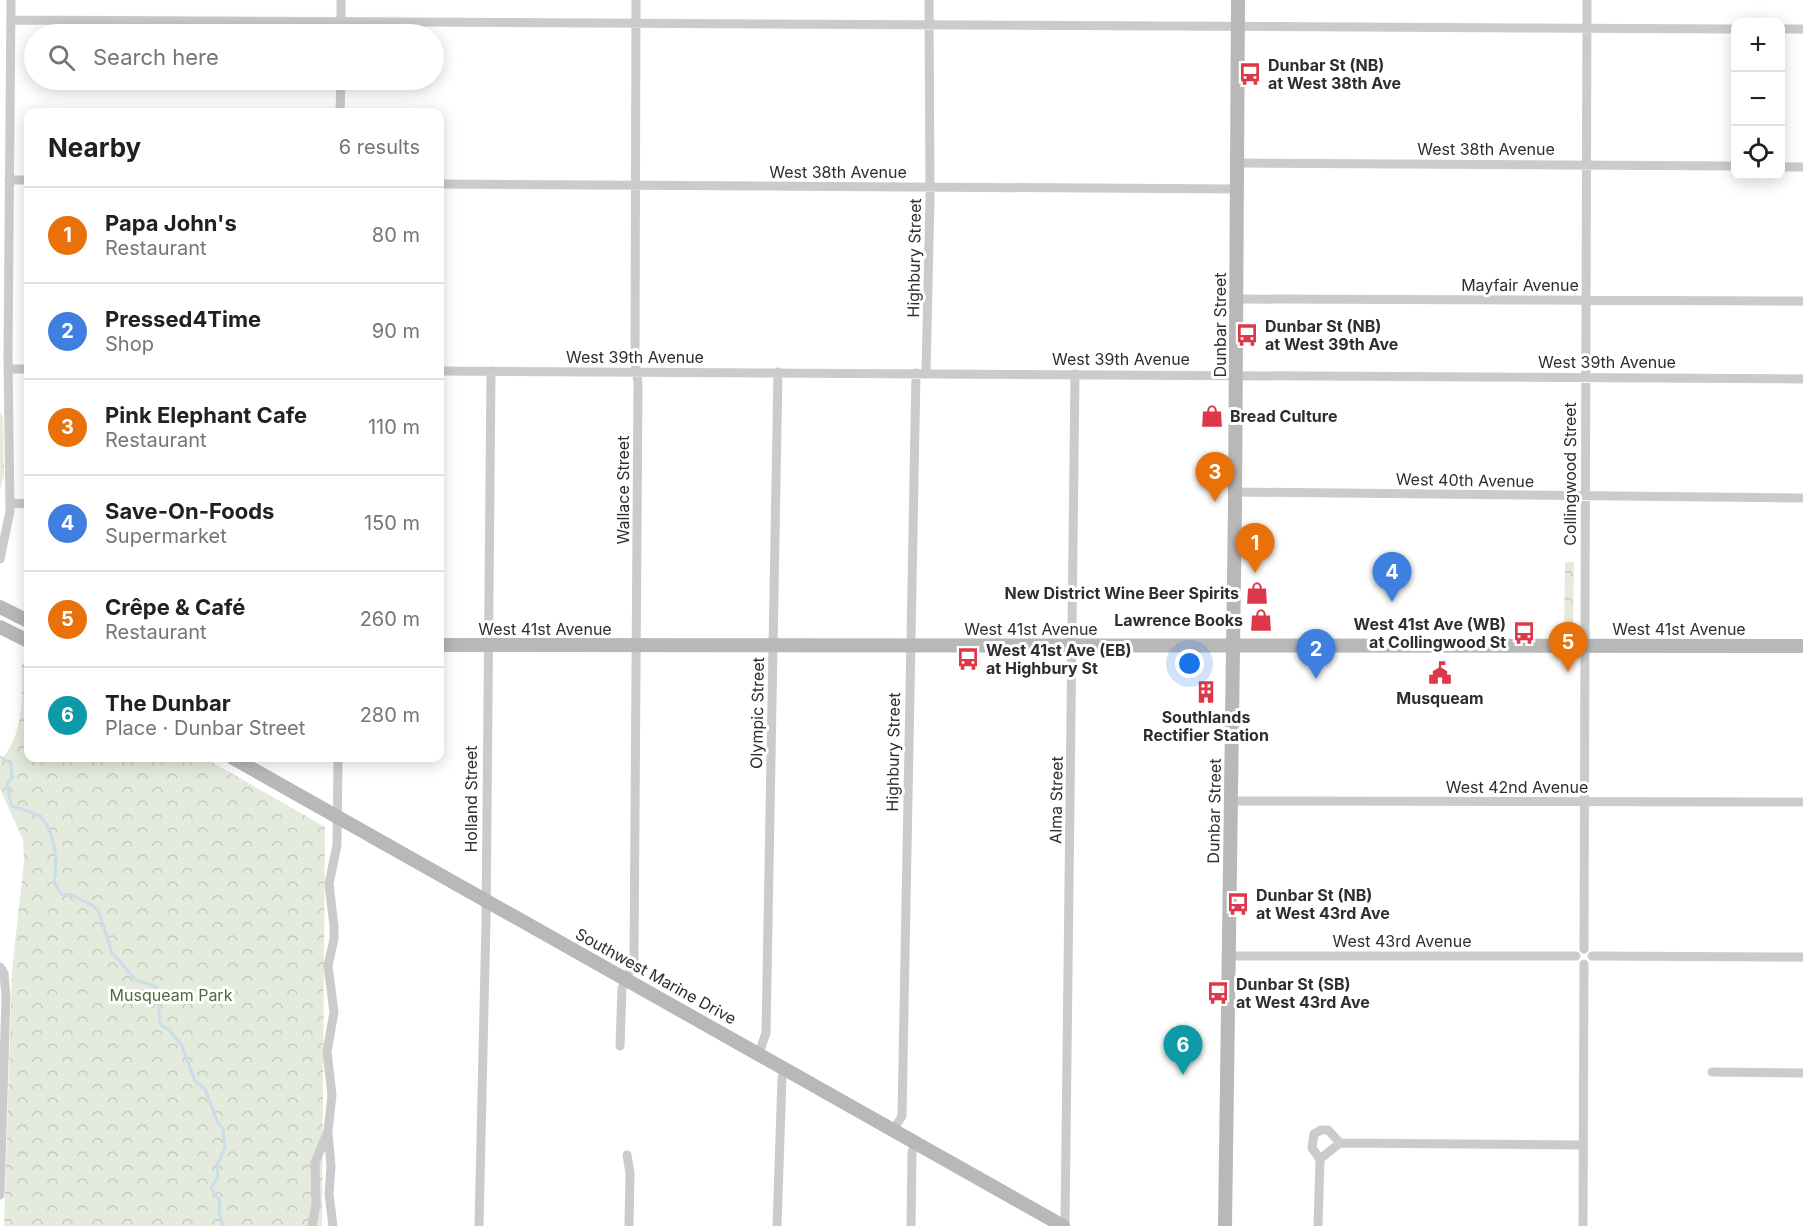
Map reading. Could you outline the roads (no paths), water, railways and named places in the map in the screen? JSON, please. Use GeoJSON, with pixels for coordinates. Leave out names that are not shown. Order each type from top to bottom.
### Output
{"type":"FeatureCollection","features":[{"type":"Feature","properties":{"kind":"main road","name":"Dunbar Street"},"geometry":{"type":"LineString","coordinates":[[1225,1226],[1236,492],[1238,0]]}},
{"type":"Feature","properties":{"kind":"main road"},"geometry":{"type":"LineString","coordinates":[[0,607],[24,619]]}},
{"type":"Feature","properties":{"kind":"main road"},"geometry":{"type":"LineString","coordinates":[[0,627],[24,639]]}},
{"type":"Feature","properties":{"kind":"main road","name":"West 41st Avenue"},"geometry":{"type":"LineString","coordinates":[[444,645],[1803,646]]}},
{"type":"Feature","properties":{"kind":"main road","name":"Southwest Marine Drive"},"geometry":{"type":"LineString","coordinates":[[240,762],[626,977],[1064,1226]]}},
{"type":"Feature","properties":{"kind":"street"},"geometry":{"type":"LineString","coordinates":[[0,559],[10,522],[8,369],[11,0]]}},
{"type":"Feature","properties":{"kind":"street"},"geometry":{"type":"LineString","coordinates":[[341,0],[341,22]]}},
{"type":"Feature","properties":{"kind":"street","name":"Wallace Street"},"geometry":{"type":"LineString","coordinates":[[620,1046],[622,988],[634,961],[638,646],[634,185],[636,0]]}},
{"type":"Feature","properties":{"kind":"street","name":"Highbury Street"},"geometry":{"type":"LineString","coordinates":[[894,1129],[902,1116],[910,646],[930,187],[929,0]]}},
{"type":"Feature","properties":{"kind":"street","name":"Collingwood Street"},"geometry":{"type":"LineString","coordinates":[[1584,949],[1587,0]]}},
{"type":"Feature","properties":{"kind":"street"},"geometry":{"type":"LineString","coordinates":[[11,20],[1731,29]]}},
{"type":"Feature","properties":{"kind":"street"},"geometry":{"type":"LineString","coordinates":[[1785,29],[1803,29]]}},
{"type":"Feature","properties":{"kind":"street"},"geometry":{"type":"LineString","coordinates":[[340,90],[340,108]]}},
{"type":"Feature","properties":{"kind":"street","name":"West 38th Avenue"},"geometry":{"type":"LineString","coordinates":[[1237,163],[1731,166]]}},
{"type":"Feature","properties":{"kind":"street"},"geometry":{"type":"LineString","coordinates":[[1785,166],[1803,167]]}},
{"type":"Feature","properties":{"kind":"street"},"geometry":{"type":"LineString","coordinates":[[9,180],[24,180]]}},
{"type":"Feature","properties":{"kind":"street","name":"West 38th Avenue"},"geometry":{"type":"LineString","coordinates":[[444,184],[1237,189]]}},
{"type":"Feature","properties":{"kind":"street","name":"Mayfair Avenue"},"geometry":{"type":"LineString","coordinates":[[1236,299],[1803,301]]}},
{"type":"Feature","properties":{"kind":"street"},"geometry":{"type":"LineString","coordinates":[[8,369],[24,369]]}},
{"type":"Feature","properties":{"kind":"street","name":"West 39th Avenue"},"geometry":{"type":"LineString","coordinates":[[444,371],[1803,379]]}},
{"type":"Feature","properties":{"kind":"street","name":"Holland Street"},"geometry":{"type":"LineString","coordinates":[[479,1226],[486,901],[491,371]]}},
{"type":"Feature","properties":{"kind":"street","name":"Olympic Street"},"geometry":{"type":"LineString","coordinates":[[759,1053],[766,1033],[778,372]]}},
{"type":"Feature","properties":{"kind":"street","name":"Alma Street"},"geometry":{"type":"LineString","coordinates":[[1064,1226],[1074,646],[1075,374]]}},
{"type":"Feature","properties":{"kind":"street","name":"West 40th Avenue"},"geometry":{"type":"LineString","coordinates":[[1236,492],[1803,498]]}},
{"type":"Feature","properties":{"kind":"street"},"geometry":{"type":"LineString","coordinates":[[10,503],[24,504]]}},
{"type":"Feature","properties":{"kind":"street"},"geometry":{"type":"LineString","coordinates":[[333,1226],[329,1194],[331,1166],[328,1131],[332,1095],[327,1052],[334,1012],[328,966],[334,939],[329,884],[337,845],[338,762]]}},
{"type":"Feature","properties":{"kind":"street","name":"West 42nd Avenue"},"geometry":{"type":"LineString","coordinates":[[1230,801],[1803,802]]}},
{"type":"Feature","properties":{"kind":"street"},"geometry":{"type":"LineString","coordinates":[[1592,956],[1590,962],[1584,964],[1579,962],[1576,956],[1584,949],[1592,956],[1803,957]]}},
{"type":"Feature","properties":{"kind":"street","name":"West 43rd Avenue"},"geometry":{"type":"LineString","coordinates":[[1228,956],[1576,956]]}},
{"type":"Feature","properties":{"kind":"street"},"geometry":{"type":"LineString","coordinates":[[1582,1226],[1584,964]]}},
{"type":"Feature","properties":{"kind":"street"},"geometry":{"type":"LineString","coordinates":[[0,967],[4,973],[6,997],[0,1195]]}},
{"type":"Feature","properties":{"kind":"street"},"geometry":{"type":"LineString","coordinates":[[777,1226],[782,1078],[785,1068]]}},
{"type":"Feature","properties":{"kind":"street"},"geometry":{"type":"LineString","coordinates":[[1712,1072],[1803,1073]]}},
{"type":"Feature","properties":{"kind":"street"},"geometry":{"type":"LineString","coordinates":[[1318,1226],[1320,1159],[1312,1148],[1314,1134],[1321,1130],[1328,1130],[1340,1143]]}},
{"type":"Feature","properties":{"kind":"street"},"geometry":{"type":"LineString","coordinates":[[312,1226],[316,1204],[315,1163],[328,1131]]}},
{"type":"Feature","properties":{"kind":"street"},"geometry":{"type":"LineString","coordinates":[[911,1226],[912,1153],[915,1142]]}},
{"type":"Feature","properties":{"kind":"street"},"geometry":{"type":"LineString","coordinates":[[1320,1159],[1340,1143],[1583,1145]]}},
{"type":"Feature","properties":{"kind":"street"},"geometry":{"type":"LineString","coordinates":[[627,1155],[630,1173],[629,1226]]}},
{"type":"Feature","properties":{"kind":"waterway"},"geometry":{"type":"LineString","coordinates":[[0,757],[11,764],[12,777],[7,784],[11,805],[41,818],[51,834],[56,865],[54,883],[61,894],[72,895],[92,905],[99,912],[112,953],[136,980],[156,987],[159,996],[161,1025],[169,1030],[181,1044],[195,1081],[205,1089],[217,1121],[223,1129],[225,1148],[217,1165],[218,1176],[211,1188],[220,1201],[219,1212],[223,1226]]}},
{"type":"Feature","properties":{"kind":"place","name":"Dunbar St (NB) at West 38th Ave"},"geometry":{"type":"Point","coordinates":[1250,74]}},
{"type":"Feature","properties":{"kind":"place","name":"Dunbar St (NB) at West 39th Ave"},"geometry":{"type":"Point","coordinates":[1247,335]}},
{"type":"Feature","properties":{"kind":"place","name":"Bread Culture"},"geometry":{"type":"Point","coordinates":[1212,416]}},
{"type":"Feature","properties":{"kind":"place","name":"Pink Elephant Cafe"},"geometry":{"type":"Point","coordinates":[1215,502]}},
{"type":"Feature","properties":{"kind":"place","name":"Papa John's"},"geometry":{"type":"Point","coordinates":[1255,573]}},
{"type":"Feature","properties":{"kind":"place","name":"New District Wine Beer Spirits"},"geometry":{"type":"Point","coordinates":[1257,593]}},
{"type":"Feature","properties":{"kind":"place","name":"Save-On-Foods"},"geometry":{"type":"Point","coordinates":[1392,602]}},
{"type":"Feature","properties":{"kind":"place","name":"Lawrence Books"},"geometry":{"type":"Point","coordinates":[1261,620]}},
{"type":"Feature","properties":{"kind":"place","name":"West 41st Ave (WB) at Collingwood St"},"geometry":{"type":"Point","coordinates":[1524,633]}},
{"type":"Feature","properties":{"kind":"place","name":"West 41st Ave (EB) at Highbury St"},"geometry":{"type":"Point","coordinates":[968,659]}},
{"type":"Feature","properties":{"kind":"place","name":"Crêpe & Café"},"geometry":{"type":"Point","coordinates":[1568,672]}},
{"type":"Feature","properties":{"kind":"place","name":"Musqueam"},"geometry":{"type":"Point","coordinates":[1440,673]}},
{"type":"Feature","properties":{"kind":"place","name":"Pressed4Time"},"geometry":{"type":"Point","coordinates":[1316,679]}},
{"type":"Feature","properties":{"kind":"place","name":"Southlands Rectifier Station"},"geometry":{"type":"Point","coordinates":[1206,692]}},
{"type":"Feature","properties":{"kind":"place","name":"Dunbar St (NB) at West 43rd Ave"},"geometry":{"type":"Point","coordinates":[1238,904]}},
{"type":"Feature","properties":{"kind":"place","name":"Dunbar St (SB) at West 43rd Ave"},"geometry":{"type":"Point","coordinates":[1218,993]}},
{"type":"Feature","properties":{"kind":"place","name":"The Dunbar"},"geometry":{"type":"Point","coordinates":[1183,1075]}},
{"type":"Feature","properties":{"kind":"park label","name":"Musqueam Park"},"geometry":{"type":"Point","coordinates":[171,995]}}]}
